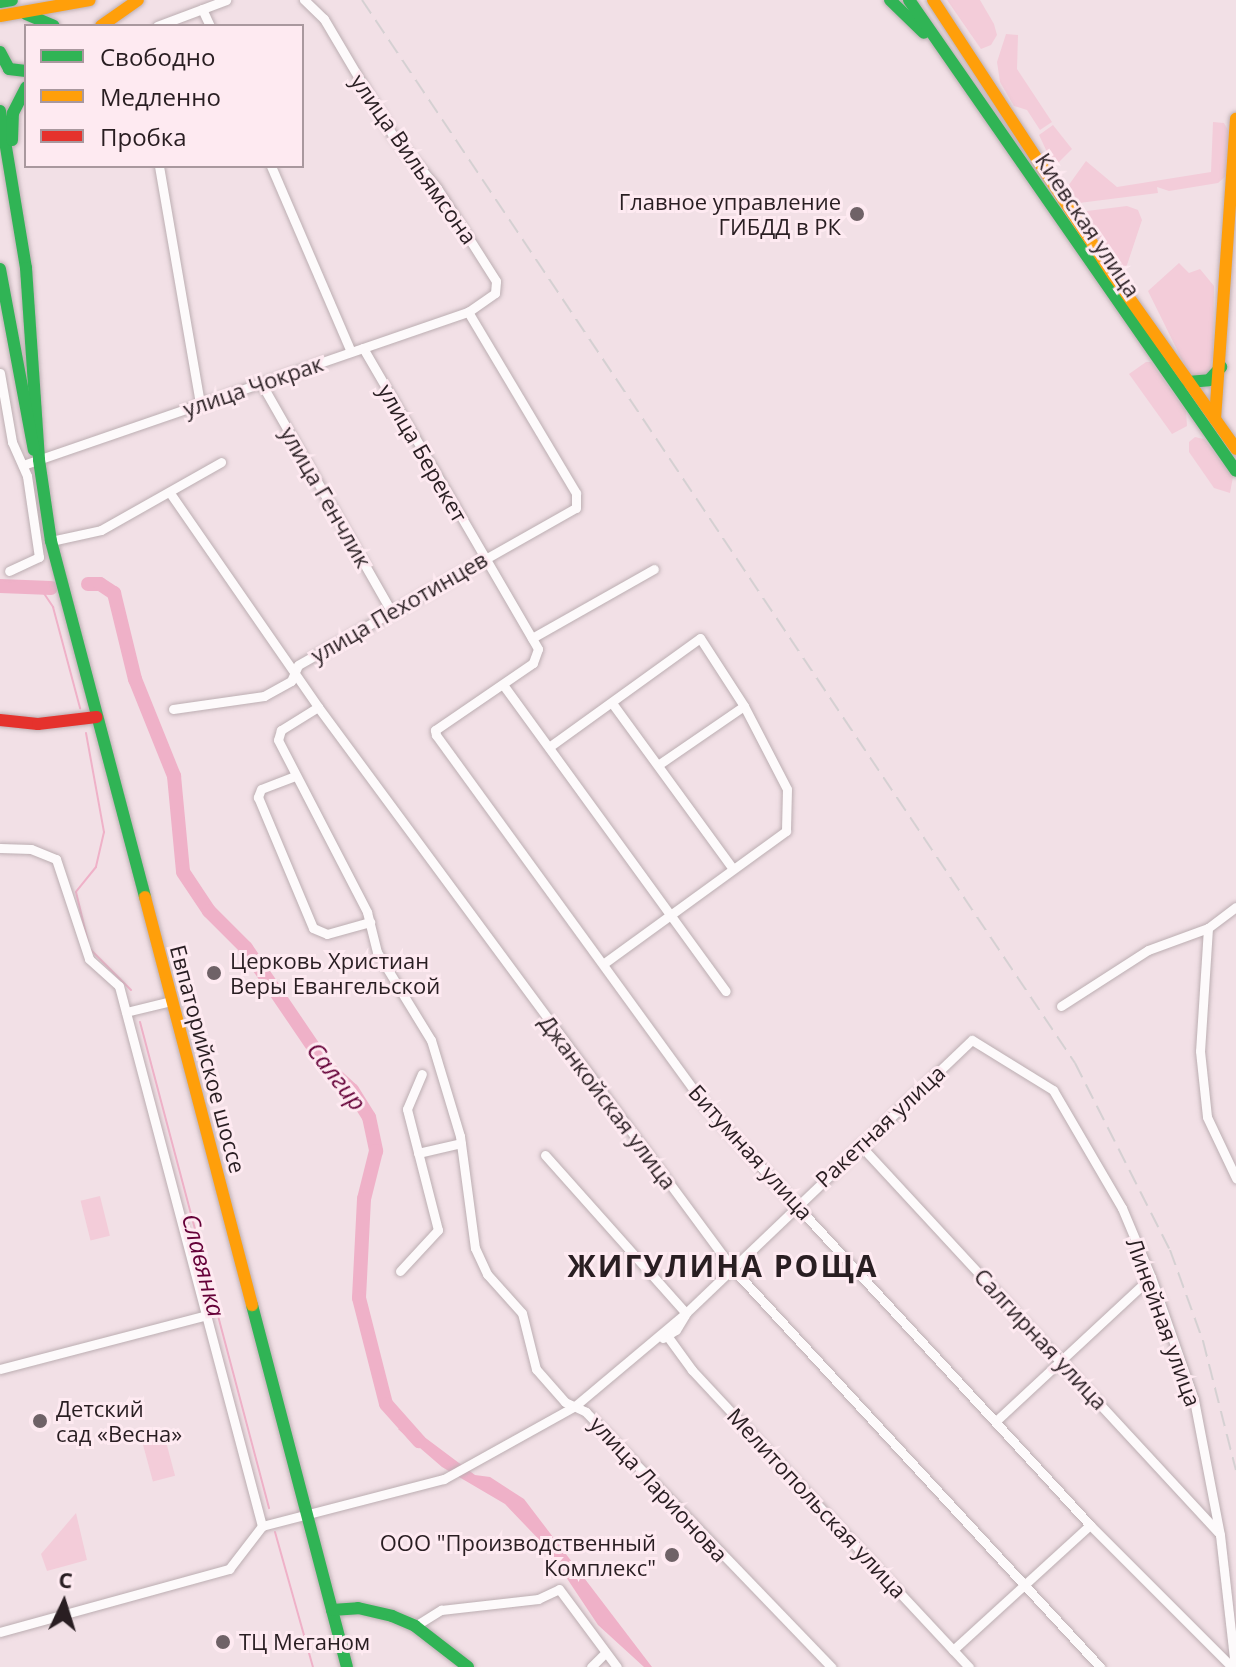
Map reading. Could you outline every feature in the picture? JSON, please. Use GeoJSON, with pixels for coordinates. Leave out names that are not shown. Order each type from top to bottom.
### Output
{"type":"FeatureCollection","features":[{"type":"Feature","properties":{"kind":"main road"},"geometry":{"type":"LineString","coordinates":[[0,2],[12,0]]}},
{"type":"Feature","properties":{"kind":"main road"},"geometry":{"type":"LineString","coordinates":[[0,16],[90,0]]}},
{"type":"Feature","properties":{"kind":"main road"},"geometry":{"type":"LineString","coordinates":[[104,24],[138,0]]}},
{"type":"Feature","properties":{"kind":"main road"},"geometry":{"type":"LineString","coordinates":[[890,0],[960,70]]}},
{"type":"Feature","properties":{"kind":"main road","name":"Киевская улица"},"geometry":{"type":"LineString","coordinates":[[909,0],[1236,471]]}},
{"type":"Feature","properties":{"kind":"main road","name":"Киевская улица"},"geometry":{"type":"LineString","coordinates":[[933,0],[1052,181],[1236,449]]}},
{"type":"Feature","properties":{"kind":"main road"},"geometry":{"type":"LineString","coordinates":[[17,13],[48,24]]}},
{"type":"Feature","properties":{"kind":"main road"},"geometry":{"type":"LineString","coordinates":[[0,52],[9,69],[24,71]]}},
{"type":"Feature","properties":{"kind":"main road"},"geometry":{"type":"LineString","coordinates":[[24,91],[15,107],[12,129],[26,268]]}},
{"type":"Feature","properties":{"kind":"main road","name":"Евпаторийское шоссе"},"geometry":{"type":"LineString","coordinates":[[0,111],[26,268],[39,460],[51,541],[347,1667]]}},
{"type":"Feature","properties":{"kind":"main road"},"geometry":{"type":"LineString","coordinates":[[1215,419],[1236,119]]}},
{"type":"Feature","properties":{"kind":"main road"},"geometry":{"type":"LineString","coordinates":[[1040,190],[1052,181]]}},
{"type":"Feature","properties":{"kind":"main road","name":"Евпаторийское шоссе"},"geometry":{"type":"LineString","coordinates":[[0,269],[31,445],[39,460]]}},
{"type":"Feature","properties":{"kind":"main road"},"geometry":{"type":"LineString","coordinates":[[1221,327],[1236,329]]}},
{"type":"Feature","properties":{"kind":"main road"},"geometry":{"type":"LineString","coordinates":[[1188,382],[1209,380],[1221,367]]}},
{"type":"Feature","properties":{"kind":"main road"},"geometry":{"type":"LineString","coordinates":[[0,720],[38,724],[97,717]]}},
{"type":"Feature","properties":{"kind":"main road"},"geometry":{"type":"LineString","coordinates":[[332,1610],[358,1608],[415,1626],[466,1666]]}},
{"type":"Feature","properties":{"kind":"street"},"geometry":{"type":"LineString","coordinates":[[162,24],[226,0]]}},
{"type":"Feature","properties":{"kind":"street","name":"улица Вильямсона"},"geometry":{"type":"LineString","coordinates":[[304,0],[324,19],[392,134],[437,188],[496,281]]}},
{"type":"Feature","properties":{"kind":"street"},"geometry":{"type":"LineString","coordinates":[[202,9],[209,24]]}},
{"type":"Feature","properties":{"kind":"street"},"geometry":{"type":"LineString","coordinates":[[159,168],[199,398],[205,403]]}},
{"type":"Feature","properties":{"kind":"street"},"geometry":{"type":"LineString","coordinates":[[272,168],[351,352]]}},
{"type":"Feature","properties":{"kind":"street","name":"улица Чокрак"},"geometry":{"type":"LineString","coordinates":[[23,465],[468,312],[495,293],[496,281]]}},
{"type":"Feature","properties":{"kind":"street","name":"улица Пехотинцев"},"geometry":{"type":"LineString","coordinates":[[173,709],[245,702],[291,681],[298,665],[483,558],[573,511],[577,503],[468,312]]}},
{"type":"Feature","properties":{"kind":"street","name":"улица Берекет"},"geometry":{"type":"LineString","coordinates":[[363,348],[532,638],[538,654]]}},
{"type":"Feature","properties":{"kind":"street"},"geometry":{"type":"LineString","coordinates":[[0,373],[12,442],[23,465],[39,557],[9,571]]}},
{"type":"Feature","properties":{"kind":"street","name":"улица Генчлик"},"geometry":{"type":"LineString","coordinates":[[261,383],[391,611]]}},
{"type":"Feature","properties":{"kind":"street"},"geometry":{"type":"LineString","coordinates":[[51,541],[101,530],[221,462]]}},
{"type":"Feature","properties":{"kind":"street","name":"Джанкойская улица"},"geometry":{"type":"LineString","coordinates":[[170,493],[318,707],[732,1268],[1100,1667]]}},
{"type":"Feature","properties":{"kind":"street"},"geometry":{"type":"LineString","coordinates":[[532,638],[654,569]]}},
{"type":"Feature","properties":{"kind":"street"},"geometry":{"type":"LineString","coordinates":[[549,747],[698,638],[705,641],[744,706],[786,785],[789,822],[786,831],[603,964]]}},
{"type":"Feature","properties":{"kind":"street","name":"Битумная улица"},"geometry":{"type":"LineString","coordinates":[[538,654],[504,686],[435,732],[706,1107],[997,1420],[1090,1525],[1233,1667]]}},
{"type":"Feature","properties":{"kind":"street"},"geometry":{"type":"LineString","coordinates":[[504,686],[726,991]]}},
{"type":"Feature","properties":{"kind":"street"},"geometry":{"type":"LineString","coordinates":[[612,703],[733,869]]}},
{"type":"Feature","properties":{"kind":"street"},"geometry":{"type":"LineString","coordinates":[[658,765],[744,706]]}},
{"type":"Feature","properties":{"kind":"street","name":"улица Ларионова"},"geometry":{"type":"LineString","coordinates":[[318,707],[279,733],[295,776],[370,922],[377,952],[431,1040],[461,1143],[475,1248],[487,1274],[522,1313],[536,1369],[565,1402],[575,1406],[831,1667]]}},
{"type":"Feature","properties":{"kind":"street"},"geometry":{"type":"LineString","coordinates":[[295,776],[259,791],[274,844],[315,931],[327,934],[370,922]]}},
{"type":"Feature","properties":{"kind":"street"},"geometry":{"type":"LineString","coordinates":[[0,848],[31,849],[56,859],[89,959],[119,986],[262,1526],[229,1569],[0,1632]]}},
{"type":"Feature","properties":{"kind":"street"},"geometry":{"type":"LineString","coordinates":[[1061,1006],[1148,950],[1208,928],[1236,907]]}},
{"type":"Feature","properties":{"kind":"street"},"geometry":{"type":"LineString","coordinates":[[1208,928],[1200,1051],[1207,1117],[1236,1178]]}},
{"type":"Feature","properties":{"kind":"street"},"geometry":{"type":"LineString","coordinates":[[126,1012],[171,1001]]}},
{"type":"Feature","properties":{"kind":"street","name":"Ракетная улица"},"geometry":{"type":"LineString","coordinates":[[262,1526],[444,1479],[575,1406],[686,1313],[796,1203],[972,1040]]}},
{"type":"Feature","properties":{"kind":"street","name":"Линейная улица"},"geometry":{"type":"LineString","coordinates":[[972,1040],[1053,1090],[1122,1208],[1151,1277],[1194,1400],[1220,1535],[1233,1667]]}},
{"type":"Feature","properties":{"kind":"street"},"geometry":{"type":"LineString","coordinates":[[400,1271],[438,1230],[407,1109],[422,1074]]}},
{"type":"Feature","properties":{"kind":"street"},"geometry":{"type":"LineString","coordinates":[[418,1153],[461,1143]]}},
{"type":"Feature","properties":{"kind":"street","name":"Салгирная улица"},"geometry":{"type":"LineString","coordinates":[[860,1145],[1220,1535]]}},
{"type":"Feature","properties":{"kind":"street"},"geometry":{"type":"LineString","coordinates":[[545,1155],[686,1313]]}},
{"type":"Feature","properties":{"kind":"street"},"geometry":{"type":"LineString","coordinates":[[997,1420],[1151,1277]]}},
{"type":"Feature","properties":{"kind":"street","name":"Ракетная улица"},"geometry":{"type":"LineString","coordinates":[[656,1340],[668,1337],[686,1313]]}},
{"type":"Feature","properties":{"kind":"street"},"geometry":{"type":"LineString","coordinates":[[0,1369],[207,1315]]}},
{"type":"Feature","properties":{"kind":"street","name":"Мелитопольская улица"},"geometry":{"type":"LineString","coordinates":[[668,1337],[692,1370],[969,1667]]}},
{"type":"Feature","properties":{"kind":"street"},"geometry":{"type":"LineString","coordinates":[[953,1650],[1090,1525]]}},
{"type":"Feature","properties":{"kind":"street"},"geometry":{"type":"LineString","coordinates":[[415,1626],[441,1610],[538,1599],[559,1589],[617,1667]]}},
{"type":"Feature","properties":{"kind":"street"},"geometry":{"type":"LineString","coordinates":[[591,1667],[605,1653]]}},
{"type":"Feature","properties":{"kind":"shaded area"},"geometry":{"type":"Polygon","coordinates":[[[947,0],[980,0],[997,35],[991,45],[981,49],[947,0]]]}},
{"type":"Feature","properties":{"kind":"shaded area"},"geometry":{"type":"Polygon","coordinates":[[[1006,34],[1018,35],[1017,69],[1052,122],[1040,130],[1027,110],[1014,106],[1000,82],[997,62],[1006,34]]]}},
{"type":"Feature","properties":{"kind":"shaded area"},"geometry":{"type":"Polygon","coordinates":[[[1213,122],[1224,123],[1229,132],[1226,176],[1218,183],[1169,191],[1157,187],[1158,193],[1079,203],[1068,186],[1086,161],[1117,187],[1211,172],[1213,122]]]}},
{"type":"Feature","properties":{"kind":"shaded area"},"geometry":{"type":"Polygon","coordinates":[[[1053,125],[1072,149],[1054,167],[1039,135],[1053,125]]]}},
{"type":"Feature","properties":{"kind":"shaded area"},"geometry":{"type":"Polygon","coordinates":[[[1127,206],[1138,210],[1142,220],[1126,268],[1115,266],[1079,212],[1127,206]]]}},
{"type":"Feature","properties":{"kind":"shaded area"},"geometry":{"type":"Polygon","coordinates":[[[1179,263],[1189,273],[1200,269],[1214,286],[1213,357],[1209,372],[1202,377],[1191,378],[1148,291],[1179,263]]]}},
{"type":"Feature","properties":{"kind":"shaded area"},"geometry":{"type":"Polygon","coordinates":[[[1151,362],[1186,411],[1187,426],[1172,434],[1129,374],[1151,362]]]}},
{"type":"Feature","properties":{"kind":"shaded area"},"geometry":{"type":"Polygon","coordinates":[[[1195,437],[1204,439],[1233,477],[1230,493],[1214,488],[1189,452],[1189,442],[1195,437]]]}},
{"type":"Feature","properties":{"kind":"shaded area"},"geometry":{"type":"Polygon","coordinates":[[[100,1196],[110,1236],[91,1241],[81,1201],[100,1196]]]}},
{"type":"Feature","properties":{"kind":"shaded area"},"geometry":{"type":"Polygon","coordinates":[[[411,1427],[475,1475],[490,1477],[524,1499],[652,1667],[644,1667],[598,1625],[546,1547],[505,1504],[442,1467],[398,1429],[411,1427]]]}},
{"type":"Feature","properties":{"kind":"shaded area"},"geometry":{"type":"Polygon","coordinates":[[[165,1438],[175,1476],[153,1482],[143,1444],[165,1438]]]}},
{"type":"Feature","properties":{"kind":"shaded area"},"geometry":{"type":"Polygon","coordinates":[[[76,1513],[87,1560],[47,1571],[41,1554],[76,1513]]]}},
{"type":"Feature","properties":{"kind":"waterway","name":"Салгир"},"geometry":{"type":"LineString","coordinates":[[88,584],[100,584],[114,593],[135,679],[174,776],[183,872],[209,911],[246,948],[327,1067],[352,1090],[369,1117],[376,1151],[364,1199],[359,1298],[386,1404],[419,1441]]}},
{"type":"Feature","properties":{"kind":"waterway","name":"Салгир"},"geometry":{"type":"LineString","coordinates":[[0,586],[51,588]]}},
{"type":"Feature","properties":{"kind":"waterway","name":"Славянка"},"geometry":{"type":"LineString","coordinates":[[41,589],[53,607],[80,708]]}},
{"type":"Feature","properties":{"kind":"waterway","name":"Славянка"},"geometry":{"type":"LineString","coordinates":[[86,733],[104,832],[96,867],[76,892],[88,942]]}},
{"type":"Feature","properties":{"kind":"waterway","name":"Славянка"},"geometry":{"type":"LineString","coordinates":[[90,949],[131,990]]}},
{"type":"Feature","properties":{"kind":"waterway","name":"Славянка"},"geometry":{"type":"LineString","coordinates":[[140,1022],[269,1508]]}},
{"type":"Feature","properties":{"kind":"waterway","name":"Славянка"},"geometry":{"type":"LineString","coordinates":[[275,1532],[313,1667]]}},
{"type":"Feature","properties":{"kind":"railway"},"geometry":{"type":"LineString","coordinates":[[362,0],[1075,1063],[1170,1250],[1203,1341],[1236,1470]]}},
{"type":"Feature","properties":{"kind":"traffic: fast"},"geometry":{"type":"LineString","coordinates":[[0,2],[12,0]]}},
{"type":"Feature","properties":{"kind":"traffic: fast"},"geometry":{"type":"LineString","coordinates":[[890,0],[924,33]]}},
{"type":"Feature","properties":{"kind":"traffic: fast"},"geometry":{"type":"LineString","coordinates":[[909,0],[1236,471]]}},
{"type":"Feature","properties":{"kind":"traffic: fast"},"geometry":{"type":"LineString","coordinates":[[26,14],[49,24]]}},
{"type":"Feature","properties":{"kind":"traffic: fast"},"geometry":{"type":"LineString","coordinates":[[0,52],[9,69],[24,71]]}},
{"type":"Feature","properties":{"kind":"traffic: fast"},"geometry":{"type":"LineString","coordinates":[[12,140],[13,113],[24,91]]}},
{"type":"Feature","properties":{"kind":"traffic: fast"},"geometry":{"type":"LineString","coordinates":[[0,111],[26,268],[39,460],[51,541],[145,897]]}},
{"type":"Feature","properties":{"kind":"traffic: fast"},"geometry":{"type":"LineString","coordinates":[[0,269],[34,450]]}},
{"type":"Feature","properties":{"kind":"traffic: fast"},"geometry":{"type":"LineString","coordinates":[[1188,382],[1209,380],[1221,367]]}},
{"type":"Feature","properties":{"kind":"traffic: fast"},"geometry":{"type":"LineString","coordinates":[[252,1305],[347,1667]]}},
{"type":"Feature","properties":{"kind":"traffic: fast"},"geometry":{"type":"LineString","coordinates":[[332,1610],[358,1608],[392,1616],[415,1626],[468,1667]]}},
{"type":"Feature","properties":{"kind":"traffic: slow"},"geometry":{"type":"LineString","coordinates":[[0,16],[90,0]]}},
{"type":"Feature","properties":{"kind":"traffic: slow"},"geometry":{"type":"LineString","coordinates":[[104,24],[138,0]]}},
{"type":"Feature","properties":{"kind":"traffic: slow"},"geometry":{"type":"LineString","coordinates":[[933,0],[1113,275],[1236,449]]}},
{"type":"Feature","properties":{"kind":"traffic: slow"},"geometry":{"type":"LineString","coordinates":[[1215,419],[1236,119]]}},
{"type":"Feature","properties":{"kind":"traffic: slow"},"geometry":{"type":"LineString","coordinates":[[145,897],[252,1305]]}},
{"type":"Feature","properties":{"kind":"traffic: jam"},"geometry":{"type":"LineString","coordinates":[[0,720],[38,724],[97,717]]}},
{"type":"Feature","properties":{"kind":"place","name":"Главное управление ГИБДД в РК"},"geometry":{"type":"Point","coordinates":[857,214]}},
{"type":"Feature","properties":{"kind":"place","name":"Церковь Христиан Веры Евангельской"},"geometry":{"type":"Point","coordinates":[214,973]}},
{"type":"Feature","properties":{"kind":"place","name":"Детский сад «Весна»"},"geometry":{"type":"Point","coordinates":[40,1421]}},
{"type":"Feature","properties":{"kind":"place","name":"ООО \"Производственный Комплекс\""},"geometry":{"type":"Point","coordinates":[672,1555]}},
{"type":"Feature","properties":{"kind":"place","name":"ТЦ Меганом"},"geometry":{"type":"Point","coordinates":[223,1642]}},
{"type":"Feature","properties":{"kind":"district","name":"ЖИГУЛИНА РОЩА"},"geometry":{"type":"Point","coordinates":[723,1266]}}]}
